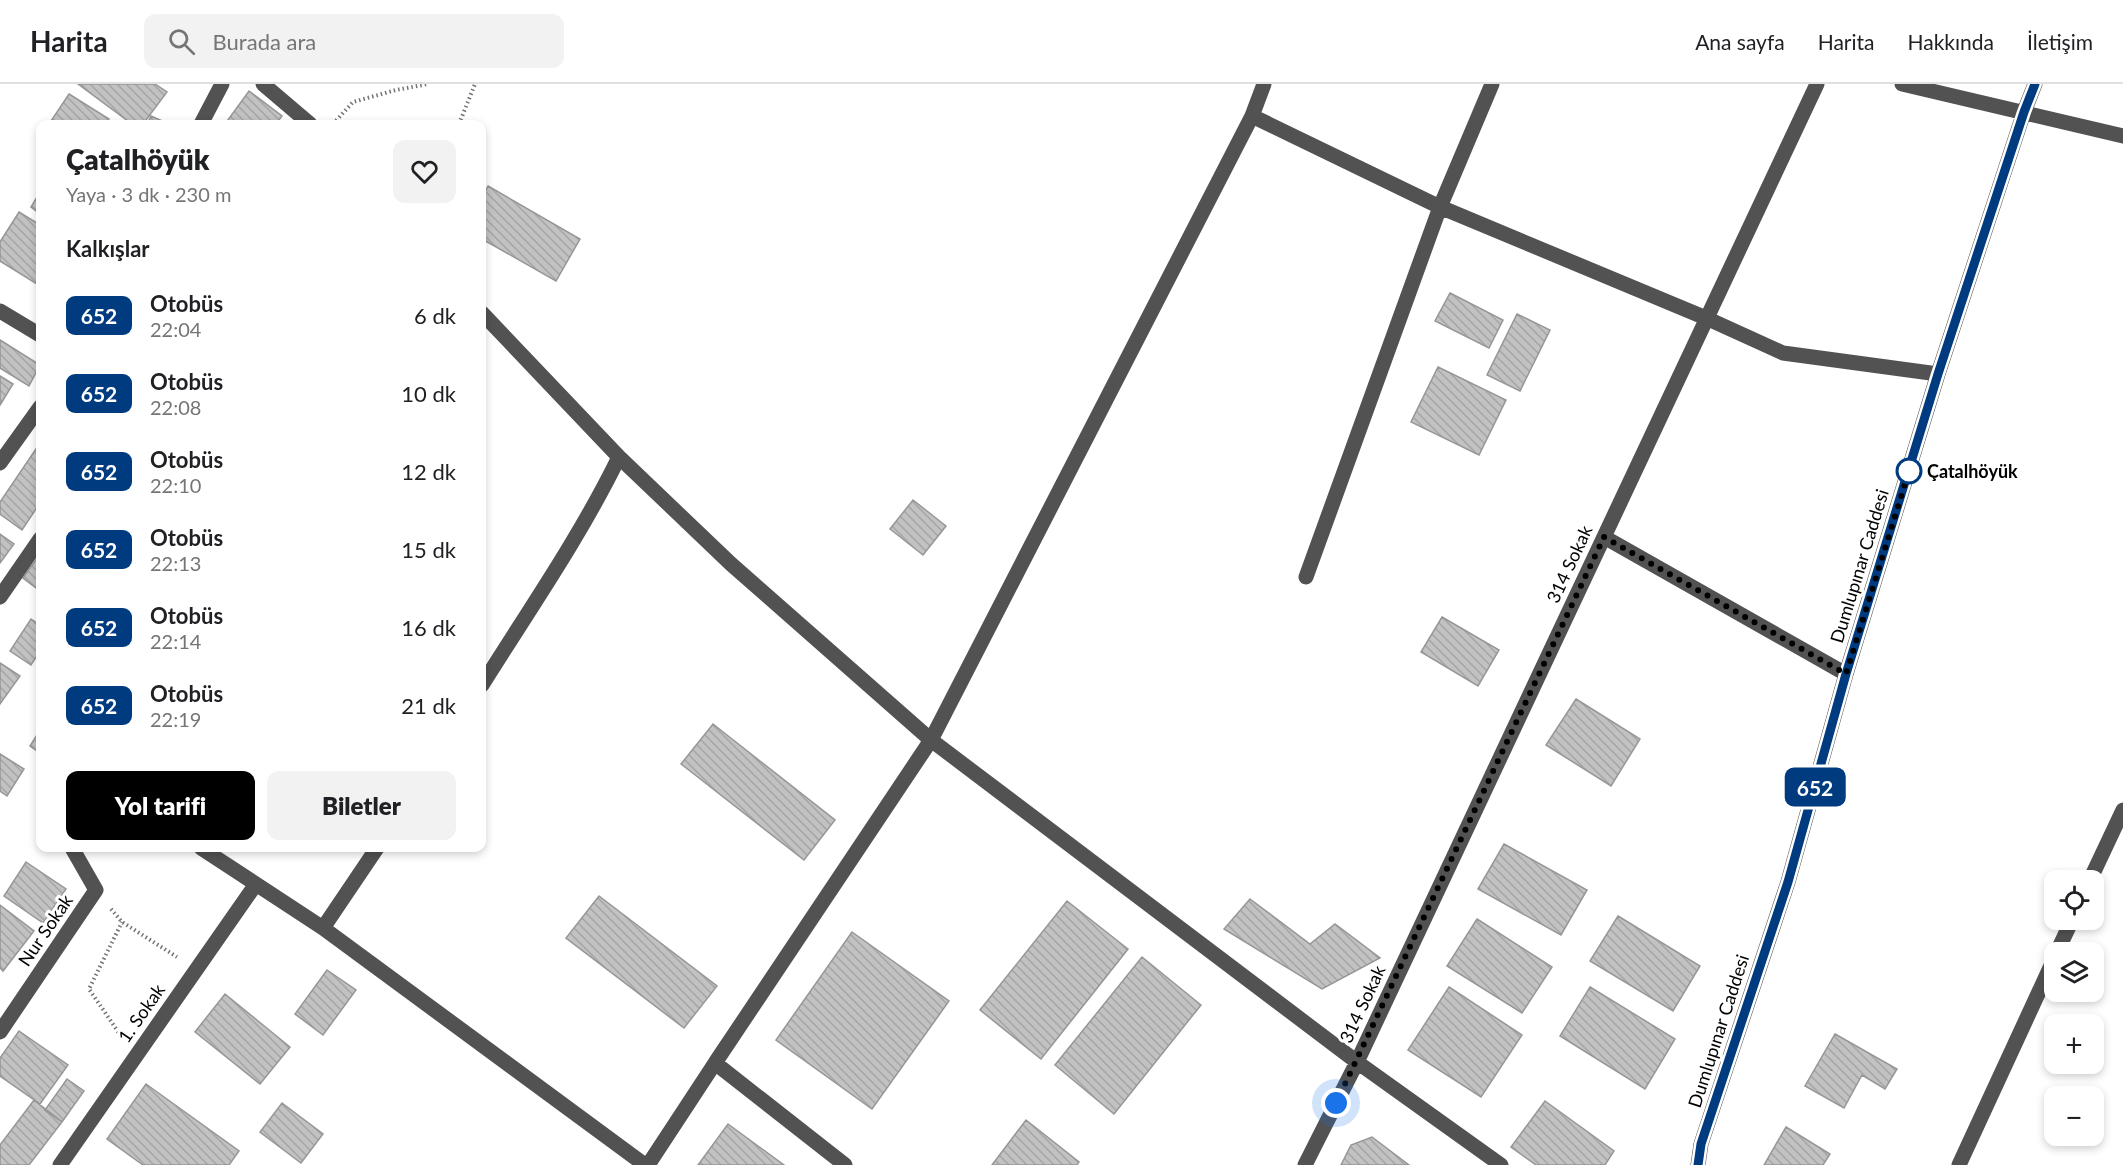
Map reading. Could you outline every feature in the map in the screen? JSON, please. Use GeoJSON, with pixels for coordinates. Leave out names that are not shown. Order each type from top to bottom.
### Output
{"type":"FeatureCollection","features":[{"type":"Feature","properties":{"kind":"street"},"geometry":{"type":"LineString","coordinates":[[203,120],[222,84]]}},
{"type":"Feature","properties":{"kind":"street"},"geometry":{"type":"LineString","coordinates":[[263,84],[305,120]]}},
{"type":"Feature","properties":{"kind":"street"},"geometry":{"type":"LineString","coordinates":[[207,852],[323,928],[646,1165],[931,740],[1252,116],[1264,84]]}},
{"type":"Feature","properties":{"kind":"street"},"geometry":{"type":"LineString","coordinates":[[1306,577],[1440,207],[1492,84]]}},
{"type":"Feature","properties":{"kind":"street","name":"314 Sokak"},"geometry":{"type":"LineString","coordinates":[[1305,1165],[1357,1062],[1817,84]]}},
{"type":"Feature","properties":{"kind":"street"},"geometry":{"type":"LineString","coordinates":[[1902,84],[2123,136]]}},
{"type":"Feature","properties":{"kind":"street","name":"Dumlupınar Caddesi"},"geometry":{"type":"LineString","coordinates":[[1698,1165],[1701,1144],[1788,882],[1846,674],[1938,374],[2035,84]]}},
{"type":"Feature","properties":{"kind":"street"},"geometry":{"type":"LineString","coordinates":[[1252,116],[1440,207],[1706,318],[1783,353],[1938,374]]}},
{"type":"Feature","properties":{"kind":"street"},"geometry":{"type":"LineString","coordinates":[[0,311],[36,333]]}},
{"type":"Feature","properties":{"kind":"street"},"geometry":{"type":"LineString","coordinates":[[486,317],[619,457],[731,564],[931,740],[1357,1062],[1501,1165]]}},
{"type":"Feature","properties":{"kind":"street"},"geometry":{"type":"LineString","coordinates":[[0,463],[36,413]]}},
{"type":"Feature","properties":{"kind":"street"},"geometry":{"type":"LineString","coordinates":[[486,679],[552,577],[619,457]]}},
{"type":"Feature","properties":{"kind":"street"},"geometry":{"type":"LineString","coordinates":[[1604,537],[1846,674]]}},
{"type":"Feature","properties":{"kind":"street"},"geometry":{"type":"LineString","coordinates":[[0,597],[36,545]]}},
{"type":"Feature","properties":{"kind":"street"},"geometry":{"type":"LineString","coordinates":[[2095,870],[2123,810]]}},
{"type":"Feature","properties":{"kind":"street","name":"Nur Sokak"},"geometry":{"type":"LineString","coordinates":[[0,1032],[96,890],[74,852]]}},
{"type":"Feature","properties":{"kind":"street"},"geometry":{"type":"LineString","coordinates":[[323,928],[375,852]]}},
{"type":"Feature","properties":{"kind":"street","name":"1. Sokak"},"geometry":{"type":"LineString","coordinates":[[68,1162],[135,1056],[256,884]]}},
{"type":"Feature","properties":{"kind":"street"},"geometry":{"type":"LineString","coordinates":[[1959,1165],[2044,981]]}},
{"type":"Feature","properties":{"kind":"street"},"geometry":{"type":"LineString","coordinates":[[715,1063],[845,1165]]}},
{"type":"Feature","properties":{"kind":"path"},"geometry":{"type":"LineString","coordinates":[[336,120],[353,102],[428,84]]}},
{"type":"Feature","properties":{"kind":"path"},"geometry":{"type":"LineString","coordinates":[[461,120],[475,84]]}},
{"type":"Feature","properties":{"kind":"path"},"geometry":{"type":"LineString","coordinates":[[96,890],[122,922],[195,969]]}},
{"type":"Feature","properties":{"kind":"path"},"geometry":{"type":"LineString","coordinates":[[122,922],[89,989],[135,1056]]}},
{"type":"Feature","properties":{"kind":"building"},"geometry":{"type":"Polygon","coordinates":[[[78,84],[155,84],[167,92],[146,120],[127,120],[78,84]]]}},
{"type":"Feature","properties":{"kind":"building"},"geometry":{"type":"Polygon","coordinates":[[[249,91],[282,116],[279,120],[228,120],[249,91]]]}},
{"type":"Feature","properties":{"kind":"building"},"geometry":{"type":"Polygon","coordinates":[[[69,94],[109,119],[108,120],[52,120],[69,94]]]}},
{"type":"Feature","properties":{"kind":"building"},"geometry":{"type":"Polygon","coordinates":[[[488,186],[580,239],[556,281],[486,241],[486,190],[488,186]]]}},
{"type":"Feature","properties":{"kind":"building"},"geometry":{"type":"Polygon","coordinates":[[[36,199],[36,211],[31,207],[36,199]]]}},
{"type":"Feature","properties":{"kind":"building"},"geometry":{"type":"Polygon","coordinates":[[[19,212],[36,223],[36,284],[0,261],[0,242],[19,212]]]}},
{"type":"Feature","properties":{"kind":"building"},"geometry":{"type":"Polygon","coordinates":[[[1450,293],[1503,320],[1489,348],[1435,321],[1450,293]]]}},
{"type":"Feature","properties":{"kind":"building"},"geometry":{"type":"Polygon","coordinates":[[[1517,314],[1550,330],[1520,391],[1487,375],[1517,314]]]}},
{"type":"Feature","properties":{"kind":"building"},"geometry":{"type":"Polygon","coordinates":[[[0,340],[36,362],[36,373],[29,386],[0,368],[0,340]]]}},
{"type":"Feature","properties":{"kind":"building"},"geometry":{"type":"Polygon","coordinates":[[[1438,367],[1506,400],[1479,455],[1411,422],[1438,367]]]}},
{"type":"Feature","properties":{"kind":"building"},"geometry":{"type":"Polygon","coordinates":[[[0,376],[13,384],[0,405],[0,376]]]}},
{"type":"Feature","properties":{"kind":"building"},"geometry":{"type":"Polygon","coordinates":[[[36,449],[36,509],[22,530],[0,514],[0,502],[36,449]]]}},
{"type":"Feature","properties":{"kind":"building"},"geometry":{"type":"Polygon","coordinates":[[[913,500],[946,526],[923,555],[890,529],[913,500]]]}},
{"type":"Feature","properties":{"kind":"building"},"geometry":{"type":"Polygon","coordinates":[[[0,534],[14,544],[0,563],[0,534]]]}},
{"type":"Feature","properties":{"kind":"building"},"geometry":{"type":"Polygon","coordinates":[[[36,560],[36,588],[23,578],[36,560]]]}},
{"type":"Feature","properties":{"kind":"building"},"geometry":{"type":"Polygon","coordinates":[[[1442,617],[1499,650],[1478,686],[1421,652],[1442,617]]]}},
{"type":"Feature","properties":{"kind":"building"},"geometry":{"type":"Polygon","coordinates":[[[31,619],[36,622],[36,657],[31,665],[10,651],[31,619]]]}},
{"type":"Feature","properties":{"kind":"building"},"geometry":{"type":"Polygon","coordinates":[[[0,663],[20,676],[0,704],[0,663]]]}},
{"type":"Feature","properties":{"kind":"building"},"geometry":{"type":"Polygon","coordinates":[[[1576,699],[1640,739],[1611,786],[1546,745],[1576,699]]]}},
{"type":"Feature","properties":{"kind":"building"},"geometry":{"type":"Polygon","coordinates":[[[713,724],[835,820],[804,860],[681,764],[713,724]]]}},
{"type":"Feature","properties":{"kind":"building"},"geometry":{"type":"Polygon","coordinates":[[[36,736],[36,750],[30,746],[36,736]]]}},
{"type":"Feature","properties":{"kind":"building"},"geometry":{"type":"Polygon","coordinates":[[[0,754],[24,769],[7,796],[0,791],[0,754]]]}},
{"type":"Feature","properties":{"kind":"building"},"geometry":{"type":"Polygon","coordinates":[[[1504,844],[1587,890],[1561,935],[1478,889],[1504,844]]]}},
{"type":"Feature","properties":{"kind":"building"},"geometry":{"type":"Polygon","coordinates":[[[26,862],[66,889],[43,923],[4,896],[26,862]]]}},
{"type":"Feature","properties":{"kind":"building"},"geometry":{"type":"Polygon","coordinates":[[[599,896],[717,986],[684,1028],[566,938],[599,896]]]}},
{"type":"Feature","properties":{"kind":"building"},"geometry":{"type":"Polygon","coordinates":[[[1250,899],[1310,944],[1335,924],[1380,958],[1322,989],[1224,929],[1250,899]]]}},
{"type":"Feature","properties":{"kind":"building"},"geometry":{"type":"Polygon","coordinates":[[[1067,901],[1128,949],[1041,1059],[980,1010],[1067,901]]]}},
{"type":"Feature","properties":{"kind":"building"},"geometry":{"type":"Polygon","coordinates":[[[0,905],[34,931],[3,971],[0,968],[0,905]]]}},
{"type":"Feature","properties":{"kind":"building"},"geometry":{"type":"Polygon","coordinates":[[[1618,916],[1700,966],[1673,1011],[1590,961],[1618,916]]]}},
{"type":"Feature","properties":{"kind":"building"},"geometry":{"type":"Polygon","coordinates":[[[1477,919],[1552,967],[1522,1013],[1447,966],[1477,919]]]}},
{"type":"Feature","properties":{"kind":"building"},"geometry":{"type":"Polygon","coordinates":[[[852,932],[949,1001],[872,1109],[776,1040],[852,932]]]}},
{"type":"Feature","properties":{"kind":"building"},"geometry":{"type":"Polygon","coordinates":[[[1142,957],[1201,1005],[1114,1114],[1055,1065],[1142,957]]]}},
{"type":"Feature","properties":{"kind":"building"},"geometry":{"type":"Polygon","coordinates":[[[327,970],[356,990],[323,1035],[295,1014],[327,970]]]}},
{"type":"Feature","properties":{"kind":"building"},"geometry":{"type":"Polygon","coordinates":[[[1449,987],[1522,1035],[1481,1097],[1408,1050],[1449,987]]]}},
{"type":"Feature","properties":{"kind":"building"},"geometry":{"type":"Polygon","coordinates":[[[1590,987],[1675,1039],[1645,1089],[1560,1036],[1590,987]]]}},
{"type":"Feature","properties":{"kind":"building"},"geometry":{"type":"Polygon","coordinates":[[[225,994],[290,1047],[260,1084],[195,1032],[225,994]]]}},
{"type":"Feature","properties":{"kind":"building"},"geometry":{"type":"Polygon","coordinates":[[[19,1031],[68,1065],[40,1104],[0,1076],[0,1058],[19,1031]]]}},
{"type":"Feature","properties":{"kind":"building"},"geometry":{"type":"Polygon","coordinates":[[[1835,1034],[1897,1069],[1885,1089],[1862,1075],[1844,1108],[1805,1086],[1835,1034]]]}},
{"type":"Feature","properties":{"kind":"building"},"geometry":{"type":"Polygon","coordinates":[[[67,1079],[84,1091],[62,1122],[45,1110],[67,1079]]]}},
{"type":"Feature","properties":{"kind":"building"},"geometry":{"type":"Polygon","coordinates":[[[146,1084],[239,1151],[229,1165],[143,1165],[107,1139],[146,1084]]]}},
{"type":"Feature","properties":{"kind":"building"},"geometry":{"type":"Polygon","coordinates":[[[34,1100],[62,1122],[29,1165],[0,1165],[0,1145],[34,1100]]]}},
{"type":"Feature","properties":{"kind":"building"},"geometry":{"type":"Polygon","coordinates":[[[1545,1101],[1614,1151],[1605,1165],[1536,1165],[1511,1147],[1545,1101]]]}},
{"type":"Feature","properties":{"kind":"building"},"geometry":{"type":"Polygon","coordinates":[[[282,1103],[323,1134],[301,1163],[260,1132],[282,1103]]]}},
{"type":"Feature","properties":{"kind":"building"},"geometry":{"type":"Polygon","coordinates":[[[1026,1120],[1079,1162],[1077,1165],[992,1165],[1026,1120]]]}},
{"type":"Feature","properties":{"kind":"building"},"geometry":{"type":"Polygon","coordinates":[[[728,1124],[784,1165],[698,1165],[728,1124]]]}},
{"type":"Feature","properties":{"kind":"building"},"geometry":{"type":"Polygon","coordinates":[[[1786,1127],[1830,1154],[1823,1165],[1764,1165],[1786,1127]]]}},
{"type":"Feature","properties":{"kind":"building"},"geometry":{"type":"Polygon","coordinates":[[[1372,1137],[1409,1165],[1341,1165],[1351,1145],[1372,1137]]]}},
{"type":"Feature","properties":{"kind":"bus line","name":"652"},"geometry":{"type":"LineString","coordinates":[[1698,1165],[1701,1144],[1788,882],[1846,674],[1938,374],[2035,84]]}},
{"type":"Feature","properties":{"kind":"place","name":"Çatalhöyük"},"geometry":{"type":"Point","coordinates":[1909,471]}},
{"type":"Feature","properties":{"kind":"route"},"geometry":{"type":"LineString","coordinates":[[1336,1103],[1604,537],[1846,674],[1909,471]]}}]}
